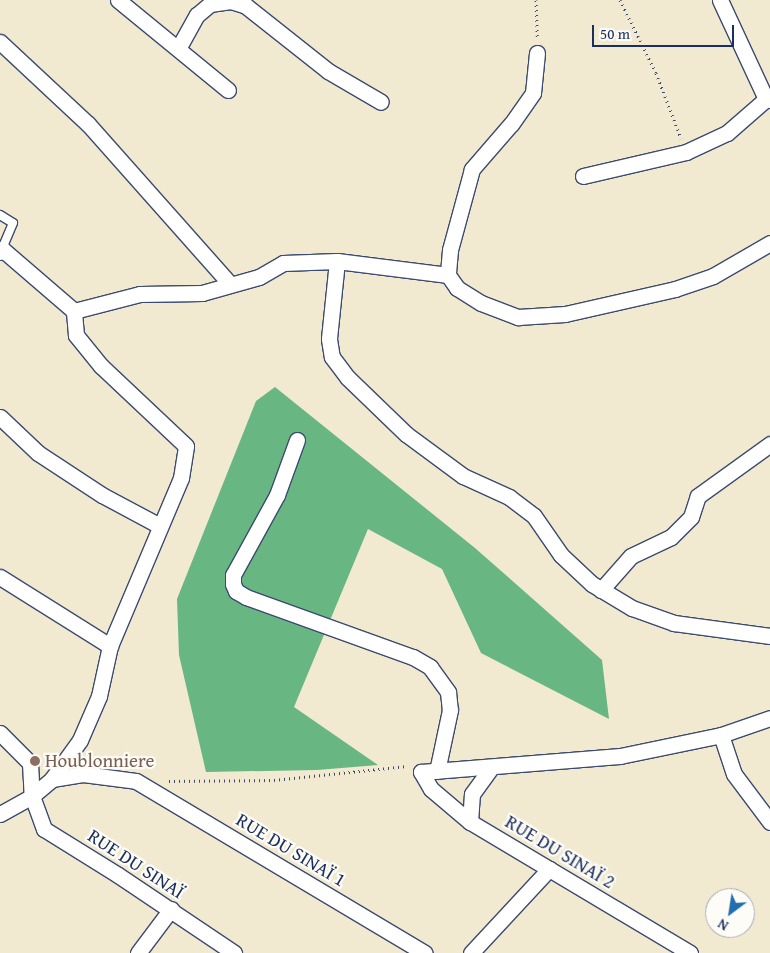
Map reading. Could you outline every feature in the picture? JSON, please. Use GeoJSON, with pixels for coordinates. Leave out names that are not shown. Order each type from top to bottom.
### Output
{"type":"FeatureCollection","features":[{"type":"Feature","properties":{"kind":"street"},"geometry":{"type":"LineString","coordinates":[[118,0],[179,47],[228,90]]}},
{"type":"Feature","properties":{"kind":"street"},"geometry":{"type":"LineString","coordinates":[[179,47],[196,15],[210,4],[231,0],[246,6],[328,71],[381,102]]}},
{"type":"Feature","properties":{"kind":"street"},"geometry":{"type":"LineString","coordinates":[[583,176],[686,152],[727,132],[768,100],[720,0]]}},
{"type":"Feature","properties":{"kind":"street"},"geometry":{"type":"LineString","coordinates":[[0,42],[88,124],[230,284]]}},
{"type":"Feature","properties":{"kind":"street"},"geometry":{"type":"LineString","coordinates":[[537,53],[533,93],[511,124],[472,169],[450,250],[448,275],[457,288],[481,303],[518,317],[565,314],[608,307],[703,280],[770,243]]}},
{"type":"Feature","properties":{"kind":"street"},"geometry":{"type":"LineString","coordinates":[[0,814],[32,796],[52,779],[80,740],[99,696],[110,646],[181,478],[186,446],[101,366],[76,335],[74,311],[1,250]]}},
{"type":"Feature","properties":{"kind":"street"},"geometry":{"type":"LineString","coordinates":[[74,311],[140,294],[202,293],[259,277],[283,264],[337,261],[448,275]]}},
{"type":"Feature","properties":{"kind":"street"},"geometry":{"type":"LineString","coordinates":[[337,261],[329,338],[332,357],[348,378],[406,434],[463,476],[509,497],[534,516],[561,555],[601,590],[632,608],[674,623],[770,636]]}},
{"type":"Feature","properties":{"kind":"street"},"geometry":{"type":"LineString","coordinates":[[0,417],[38,453],[102,496],[160,526]]}},
{"type":"Feature","properties":{"kind":"street"},"geometry":{"type":"LineString","coordinates":[[297,440],[277,495],[233,575],[233,584],[236,591],[246,597],[413,657],[430,667],[440,677],[448,692],[450,710],[437,771]]}},
{"type":"Feature","properties":{"kind":"street"},"geometry":{"type":"LineString","coordinates":[[601,590],[631,556],[671,537],[691,517],[698,496],[770,444]]}},
{"type":"Feature","properties":{"kind":"street"},"geometry":{"type":"LineString","coordinates":[[0,577],[110,646]]}},
{"type":"Feature","properties":{"kind":"street"},"geometry":{"type":"LineString","coordinates":[[421,772],[491,768],[620,756],[720,735],[770,718]]}},
{"type":"Feature","properties":{"kind":"street","name":"RUE DU SINAÏ"},"geometry":{"type":"LineString","coordinates":[[0,733],[30,763],[32,796],[44,829],[171,909],[234,953]]}},
{"type":"Feature","properties":{"kind":"street"},"geometry":{"type":"LineString","coordinates":[[720,735],[734,774],[770,822]]}},
{"type":"Feature","properties":{"kind":"street"},"geometry":{"type":"LineString","coordinates":[[470,822],[472,794],[491,768]]}},
{"type":"Feature","properties":{"kind":"street","name":"RUE DU SINAÏ 2"},"geometry":{"type":"LineString","coordinates":[[421,772],[431,789],[470,822],[690,953]]}},
{"type":"Feature","properties":{"kind":"street","name":"RUE DU SINAÏ 1"},"geometry":{"type":"LineString","coordinates":[[52,779],[83,774],[136,782],[425,953]]}},
{"type":"Feature","properties":{"kind":"street"},"geometry":{"type":"LineString","coordinates":[[471,953],[549,869]]}},
{"type":"Feature","properties":{"kind":"street"},"geometry":{"type":"LineString","coordinates":[[138,953],[171,909]]}},
{"type":"Feature","properties":{"kind":"lane"},"geometry":{"type":"LineString","coordinates":[[0,215],[14,223],[1,250]]}},
{"type":"Feature","properties":{"kind":"path"},"geometry":{"type":"LineString","coordinates":[[536,0],[537,53]]}},
{"type":"Feature","properties":{"kind":"path"},"geometry":{"type":"LineString","coordinates":[[620,0],[656,73],[686,152]]}},
{"type":"Feature","properties":{"kind":"path"},"geometry":{"type":"LineString","coordinates":[[166,781],[274,780],[412,766],[421,772]]}},
{"type":"Feature","properties":{"kind":"green space"},"geometry":{"type":"Polygon","coordinates":[[[275,387],[475,548],[602,660],[609,719],[481,653],[442,569],[368,529],[294,707],[378,765],[317,770],[206,772],[179,655],[177,599],[256,401],[275,387]]]}},
{"type":"Feature","properties":{"kind":"place","name":"Houblonniere"},"geometry":{"type":"Point","coordinates":[35,761]}}]}
